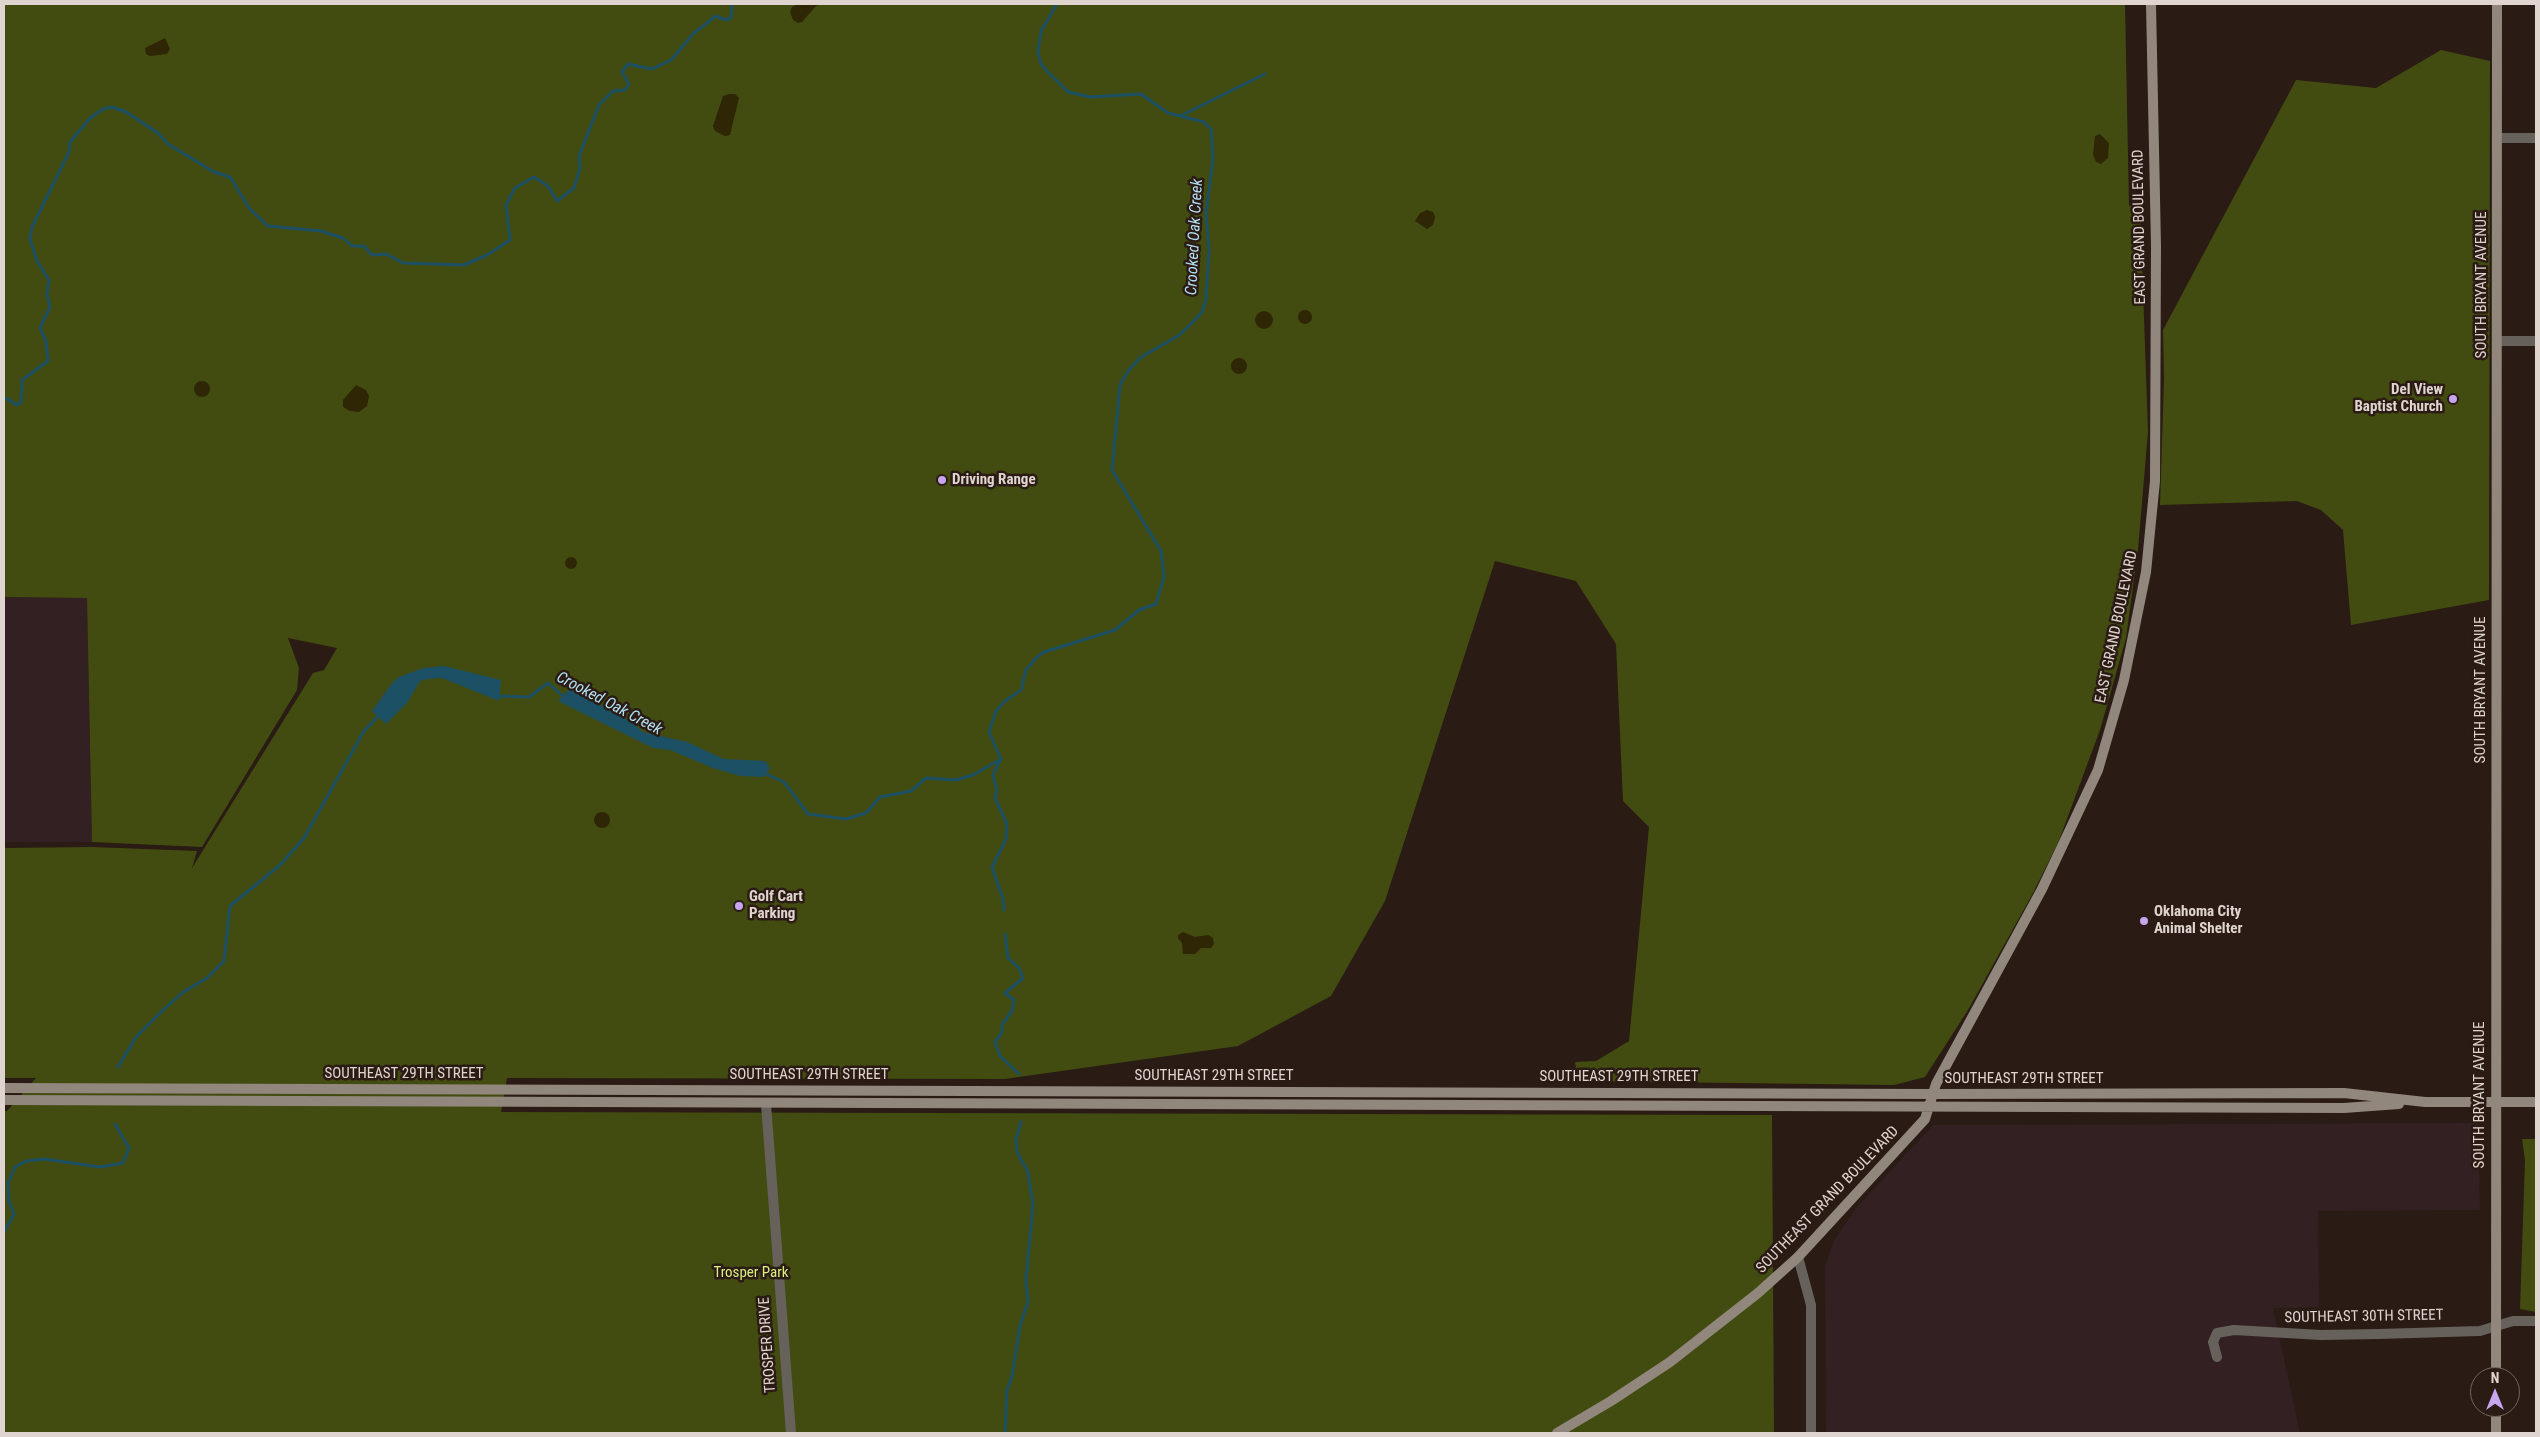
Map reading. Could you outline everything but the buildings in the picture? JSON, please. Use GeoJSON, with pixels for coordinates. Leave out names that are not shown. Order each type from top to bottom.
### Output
{"type":"FeatureCollection","features":[{"type":"Feature","properties":{"kind":"main road","name":"EAST GRAND BOULEVARD"},"geometry":{"type":"LineString","coordinates":[[1933,1094],[1954,1050],[2042,889],[2098,770],[2124,680],[2146,572],[2155,481],[2156,246],[2151,4]]}},
{"type":"Feature","properties":{"kind":"main road","name":"SOUTH BRYANT AVENUE"},"geometry":{"type":"LineString","coordinates":[[2496,1367],[2497,4]]}},
{"type":"Feature","properties":{"kind":"main road","name":"SOUTHEAST 29TH STREET"},"geometry":{"type":"LineString","coordinates":[[4,1088],[1933,1094],[2344,1093],[2425,1102]]}},
{"type":"Feature","properties":{"kind":"main road"},"geometry":{"type":"LineString","coordinates":[[766,1090],[766,1104]]}},
{"type":"Feature","properties":{"kind":"main road"},"geometry":{"type":"LineString","coordinates":[[1003,1091],[1003,1104]]}},
{"type":"Feature","properties":{"kind":"main road"},"geometry":{"type":"LineString","coordinates":[[1127,1091],[1127,1105]]}},
{"type":"Feature","properties":{"kind":"main road"},"geometry":{"type":"LineString","coordinates":[[1195,1091],[1195,1105]]}},
{"type":"Feature","properties":{"kind":"main road"},"geometry":{"type":"LineString","coordinates":[[1361,1092],[1361,1105]]}},
{"type":"Feature","properties":{"kind":"main road","name":"SOUTHEAST GRAND BOULEVARD"},"geometry":{"type":"LineString","coordinates":[[1557,1433],[1618,1397],[1696,1342],[1758,1293],[1798,1257],[1925,1119],[1933,1094]]}},
{"type":"Feature","properties":{"kind":"main road"},"geometry":{"type":"LineString","coordinates":[[2158,1107],[2159,1094]]}},
{"type":"Feature","properties":{"kind":"main road","name":"SOUTHEAST 29TH STREET"},"geometry":{"type":"LineString","coordinates":[[4,1100],[2344,1108],[2425,1102],[2536,1102]]}},
{"type":"Feature","properties":{"kind":"main road"},"geometry":{"type":"LineString","coordinates":[[2496,1417],[2496,1433]]}},
{"type":"Feature","properties":{"kind":"street"},"geometry":{"type":"LineString","coordinates":[[2497,138],[2536,138]]}},
{"type":"Feature","properties":{"kind":"street"},"geometry":{"type":"LineString","coordinates":[[2497,341],[2536,340]]}},
{"type":"Feature","properties":{"kind":"street","name":"TROSPER DRIVE"},"geometry":{"type":"LineString","coordinates":[[766,1104],[791,1433]]}},
{"type":"Feature","properties":{"kind":"street"},"geometry":{"type":"LineString","coordinates":[[1798,1257],[1811,1305],[1811,1433]]}},
{"type":"Feature","properties":{"kind":"street","name":"SOUTHEAST 30TH STREET"},"geometry":{"type":"LineString","coordinates":[[2217,1357],[2213,1342],[2217,1333],[2234,1330],[2321,1336],[2480,1331],[2513,1321],[2536,1321]]}},
{"type":"Feature","properties":{"kind":"shaded area"},"geometry":{"type":"Polygon","coordinates":[[[4,597],[87,598],[92,842],[4,842],[4,597]]]}},
{"type":"Feature","properties":{"kind":"shaded area"},"geometry":{"type":"Polygon","coordinates":[[[2478,1123],[2480,1210],[2318,1211],[2319,1307],[2273,1308],[2300,1433],[1826,1433],[1825,1267],[1830,1252],[1835,1238],[1858,1206],[1933,1125],[2478,1123]]]}},
{"type":"Feature","properties":{"kind":"green space","name":"Trosper Park"},"geometry":{"type":"Polygon","coordinates":[[[4,4],[2125,4],[2129,206],[2140,203],[2148,432],[2138,549],[2126,638],[2100,730],[2058,843],[2033,893],[1968,1010],[1925,1077],[1894,1085],[1578,1081],[1575,1062],[1596,1061],[1629,1041],[1649,827],[1623,801],[1616,644],[1576,581],[1495,561],[1385,901],[1331,996],[1238,1046],[1005,1079],[507,1078],[501,1112],[1772,1115],[1774,1433],[4,1433],[4,1111],[7,1111],[36,1078],[4,1078],[4,848],[91,847],[197,851],[192,868],[313,673],[324,670],[337,648],[288,638],[299,668],[297,690],[202,847],[92,842],[87,598],[4,597],[4,4]]]}},
{"type":"Feature","properties":{"kind":"green space"},"geometry":{"type":"Polygon","coordinates":[[[2441,50],[2490,61],[2489,600],[2351,625],[2343,530],[2321,510],[2297,501],[2160,505],[2164,379],[2163,330],[2296,80],[2376,88],[2441,50]]]}},
{"type":"Feature","properties":{"kind":"green space"},"geometry":{"type":"Polygon","coordinates":[[[2522,1139],[2536,1139],[2536,1312],[2520,1309],[2525,1160],[2522,1139]]]}},
{"type":"Feature","properties":{"kind":"sand"},"geometry":{"type":"Polygon","coordinates":[[[798,4],[823,4],[816,6],[802,22],[798,23],[793,20],[790,12],[792,7],[798,4]]]}},
{"type":"Feature","properties":{"kind":"sand"},"geometry":{"type":"Polygon","coordinates":[[[165,38],[170,49],[167,54],[150,56],[146,54],[145,48],[165,38]]]}},
{"type":"Feature","properties":{"kind":"sand"},"geometry":{"type":"Polygon","coordinates":[[[735,94],[739,98],[730,135],[725,136],[715,131],[713,126],[723,96],[735,94]]]}},
{"type":"Feature","properties":{"kind":"sand"},"geometry":{"type":"Polygon","coordinates":[[[2100,134],[2109,143],[2108,158],[2101,164],[2096,162],[2093,154],[2095,136],[2100,134]]]}},
{"type":"Feature","properties":{"kind":"sand"},"geometry":{"type":"Polygon","coordinates":[[[1427,210],[1433,212],[1435,217],[1433,225],[1427,229],[1415,221],[1420,213],[1427,210]]]}},
{"type":"Feature","properties":{"kind":"sand"},"geometry":{"type":"Polygon","coordinates":[[[1302,310],[1308,310],[1312,317],[1308,324],[1302,324],[1298,320],[1298,314],[1302,310]]]}},
{"type":"Feature","properties":{"kind":"sand"},"geometry":{"type":"Polygon","coordinates":[[[1264,311],[1270,314],[1273,320],[1270,326],[1264,329],[1258,326],[1255,320],[1258,314],[1264,311]]]}},
{"type":"Feature","properties":{"kind":"sand"},"geometry":{"type":"Polygon","coordinates":[[[1239,358],[1245,360],[1247,366],[1245,372],[1239,374],[1233,372],[1231,366],[1233,360],[1239,358]]]}},
{"type":"Feature","properties":{"kind":"sand"},"geometry":{"type":"Polygon","coordinates":[[[199,381],[205,381],[210,386],[208,395],[199,397],[194,392],[194,386],[199,381]]]}},
{"type":"Feature","properties":{"kind":"sand"},"geometry":{"type":"Polygon","coordinates":[[[356,385],[366,390],[369,396],[367,406],[359,412],[350,411],[343,407],[343,400],[356,385]]]}},
{"type":"Feature","properties":{"kind":"sand"},"geometry":{"type":"Polygon","coordinates":[[[573,557],[576,558],[576,568],[569,569],[566,568],[565,561],[566,558],[573,557]]]}},
{"type":"Feature","properties":{"kind":"sand"},"geometry":{"type":"Polygon","coordinates":[[[602,812],[608,814],[610,820],[608,826],[602,828],[596,826],[594,820],[596,814],[602,812]]]}},
{"type":"Feature","properties":{"kind":"sand"},"geometry":{"type":"Polygon","coordinates":[[[1183,932],[1195,937],[1208,935],[1213,938],[1214,944],[1211,948],[1201,948],[1195,954],[1183,954],[1182,943],[1178,935],[1183,932]]]}},
{"type":"Feature","properties":{"kind":"water"},"geometry":{"type":"Polygon","coordinates":[[[444,666],[501,680],[499,701],[442,678],[428,679],[420,681],[407,703],[386,724],[372,711],[392,683],[399,677],[423,668],[444,666]]]}},
{"type":"Feature","properties":{"kind":"water"},"geometry":{"type":"Polygon","coordinates":[[[570,688],[633,723],[643,732],[687,742],[724,759],[765,761],[770,768],[764,777],[740,776],[713,768],[670,750],[653,748],[558,701],[570,688]]]}},
{"type":"Feature","properties":{"kind":"waterway"},"geometry":{"type":"LineString","coordinates":[[4,397],[17,405],[21,402],[22,380],[48,361],[46,341],[40,328],[50,307],[47,294],[49,280],[37,261],[30,239],[32,227],[69,152],[70,142],[90,118],[103,109],[112,107],[126,112],[158,133],[168,144],[214,172],[230,177],[250,209],[268,226],[321,231],[343,238],[352,246],[364,246],[372,255],[386,254],[403,263],[464,265],[487,255],[510,240],[506,205],[515,188],[534,177],[548,186],[557,201],[574,188],[580,168],[579,156],[599,105],[613,91],[625,90],[629,84],[622,72],[628,64],[652,69],[671,60],[694,33],[716,16],[726,20],[731,18],[732,4]]}},
{"type":"Feature","properties":{"kind":"waterway","name":"Crooked Oak Creek"},"geometry":{"type":"LineString","coordinates":[[1001,759],[989,732],[996,711],[1005,701],[1021,690],[1026,670],[1036,658],[1044,652],[1115,630],[1139,610],[1156,604],[1164,577],[1161,551],[1112,470],[1120,385],[1128,371],[1141,357],[1178,336],[1192,323],[1202,312],[1206,299],[1209,250],[1206,214],[1213,159],[1211,129],[1204,122],[1168,113],[1141,94],[1090,97],[1068,92],[1041,64],[1038,52],[1041,31],[1057,4]]}},
{"type":"Feature","properties":{"kind":"waterway"},"geometry":{"type":"LineString","coordinates":[[1180,116],[1265,74]]}},
{"type":"Feature","properties":{"kind":"waterway","name":"Crooked Oak Creek"},"geometry":{"type":"LineString","coordinates":[[498,696],[529,697],[548,683],[565,698]]}},
{"type":"Feature","properties":{"kind":"waterway","name":"Crooked Oak Creek"},"geometry":{"type":"LineString","coordinates":[[118,1067],[136,1037],[182,993],[207,978],[224,961],[230,906],[280,865],[304,838],[364,731],[380,714]]}},
{"type":"Feature","properties":{"kind":"waterway"},"geometry":{"type":"LineString","coordinates":[[1001,759],[993,775],[997,791],[995,798],[1007,824],[1006,839],[992,867],[1003,899],[1004,910]]}},
{"type":"Feature","properties":{"kind":"waterway","name":"Crooked Oak Creek"},"geometry":{"type":"LineString","coordinates":[[764,773],[784,782],[808,814],[846,819],[866,813],[880,797],[911,791],[926,778],[956,780],[973,775],[1001,759]]}},
{"type":"Feature","properties":{"kind":"waterway"},"geometry":{"type":"LineString","coordinates":[[1005,934],[1008,958],[1019,968],[1023,978],[1005,993],[1014,1000],[1012,1011],[1003,1023],[1001,1034],[995,1042],[1000,1056],[1019,1074]]}},
{"type":"Feature","properties":{"kind":"waterway"},"geometry":{"type":"LineString","coordinates":[[1005,1433],[1007,1390],[1012,1376],[1020,1326],[1028,1302],[1026,1280],[1033,1205],[1028,1172],[1017,1152],[1016,1139],[1021,1122]]}},
{"type":"Feature","properties":{"kind":"waterway","name":"Crooked Oak Creek"},"geometry":{"type":"LineString","coordinates":[[4,1232],[14,1214],[9,1202],[8,1183],[15,1167],[26,1161],[44,1159],[100,1167],[123,1163],[129,1148],[115,1124]]}},
{"type":"Feature","properties":{"kind":"place","name":"Del View Baptist Church"},"geometry":{"type":"Point","coordinates":[2453,399]}},
{"type":"Feature","properties":{"kind":"place","name":"Driving Range"},"geometry":{"type":"Point","coordinates":[942,480]}},
{"type":"Feature","properties":{"kind":"place","name":"Golf Cart Parking"},"geometry":{"type":"Point","coordinates":[739,906]}},
{"type":"Feature","properties":{"kind":"place","name":"Oklahoma City Animal Shelter"},"geometry":{"type":"Point","coordinates":[2144,921]}}]}
